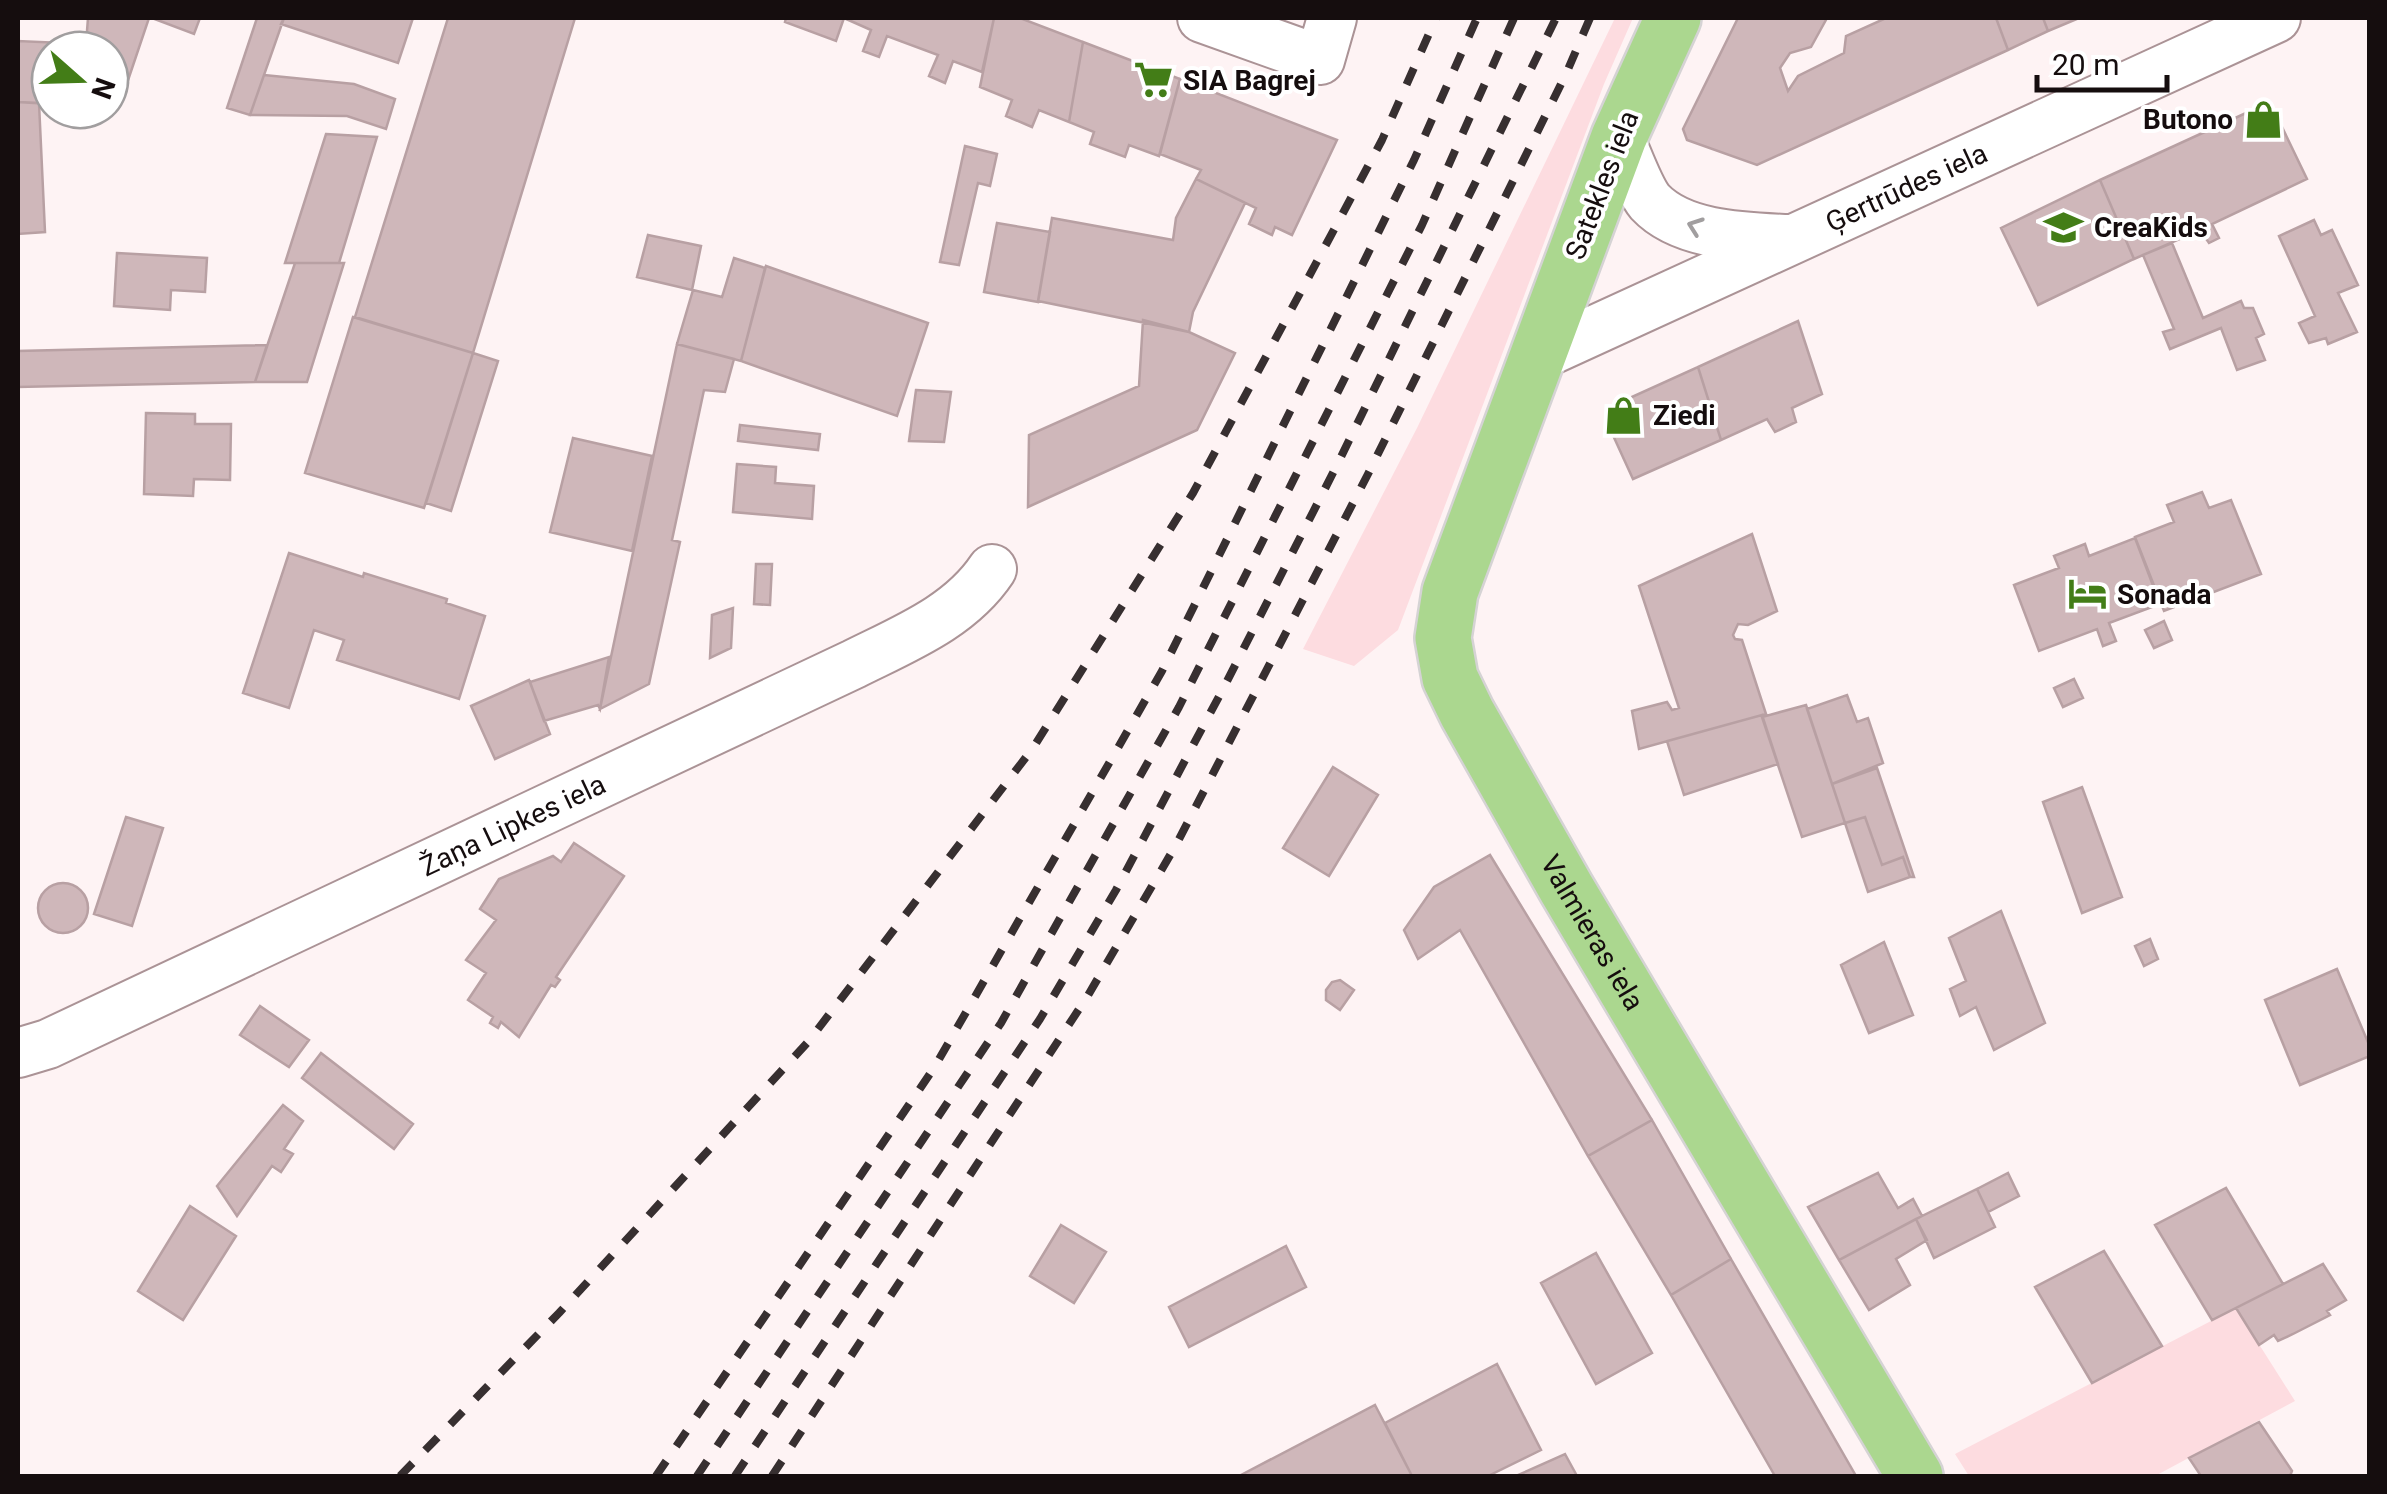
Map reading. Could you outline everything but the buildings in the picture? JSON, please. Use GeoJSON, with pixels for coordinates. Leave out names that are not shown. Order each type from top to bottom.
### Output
{"type":"FeatureCollection","features":[{"type":"Feature","properties":{"kind":"main road","name":"Satekles iela"},"geometry":{"type":"LineString","coordinates":[[1538,356],[1619,138],[1674,18]]}},
{"type":"Feature","properties":{"kind":"main road","name":"Valmieras iela"},"geometry":{"type":"LineString","coordinates":[[1538,356],[1450,592],[1443,638],[1450,678],[1566,888],[1916,1476]]}},
{"type":"Feature","properties":{"kind":"street"},"geometry":{"type":"LineString","coordinates":[[1202,18],[1326,39]]}},
{"type":"Feature","properties":{"kind":"street","name":"Ģertrūdes iela"},"geometry":{"type":"LineString","coordinates":[[1538,356],[2276,18]]}},
{"type":"Feature","properties":{"kind":"street"},"geometry":{"type":"LineString","coordinates":[[1619,138],[1650,202],[1685,225],[1728,236],[1790,240]]}},
{"type":"Feature","properties":{"kind":"street","name":"Žaņa Lipkes iela"},"geometry":{"type":"LineString","coordinates":[[18,1054],[48,1044],[854,664],[955,610],[977,592],[992,570]]}},
{"type":"Feature","properties":{"kind":"shaded area"},"geometry":{"type":"Polygon","coordinates":[[[1615,18],[1633,18],[1604,84],[1398,630],[1354,666],[1303,649],[1417,428],[1615,18]]]}},
{"type":"Feature","properties":{"kind":"shaded area"},"geometry":{"type":"Polygon","coordinates":[[[2236,1308],[2295,1401],[2155,1476],[1969,1476],[1955,1454],[2236,1308]]]}},
{"type":"Feature","properties":{"kind":"railway"},"geometry":{"type":"LineString","coordinates":[[400,1476],[559,1313],[808,1042],[1033,748],[1193,493],[1382,140],[1436,18]]}},
{"type":"Feature","properties":{"kind":"railway"},"geometry":{"type":"LineString","coordinates":[[656,1476],[934,1068],[1162,671],[1414,160],[1477,18]]}},
{"type":"Feature","properties":{"kind":"railway"},"geometry":{"type":"LineString","coordinates":[[697,1476],[1001,1023],[1179,707],[1422,225],[1514,18]]}},
{"type":"Feature","properties":{"kind":"railway"},"geometry":{"type":"LineString","coordinates":[[735,1476],[1040,1019],[1116,890],[1337,465],[1556,18]]}},
{"type":"Feature","properties":{"kind":"railway"},"geometry":{"type":"LineString","coordinates":[[772,1476],[1087,997],[1176,845],[1368,474],[1590,18]]}},
{"type":"Feature","properties":{"kind":"place","name":"SIA Bagrej"},"geometry":{"type":"Point","coordinates":[1153,80]}},
{"type":"Feature","properties":{"kind":"place","name":"Butono"},"geometry":{"type":"Point","coordinates":[2263,119]}},
{"type":"Feature","properties":{"kind":"place","name":"CreaKids"},"geometry":{"type":"Point","coordinates":[2064,227]}},
{"type":"Feature","properties":{"kind":"place","name":"Ziedi"},"geometry":{"type":"Point","coordinates":[1623,415]}},
{"type":"Feature","properties":{"kind":"place","name":"Sonada"},"geometry":{"type":"Point","coordinates":[2087,594]}}]}
